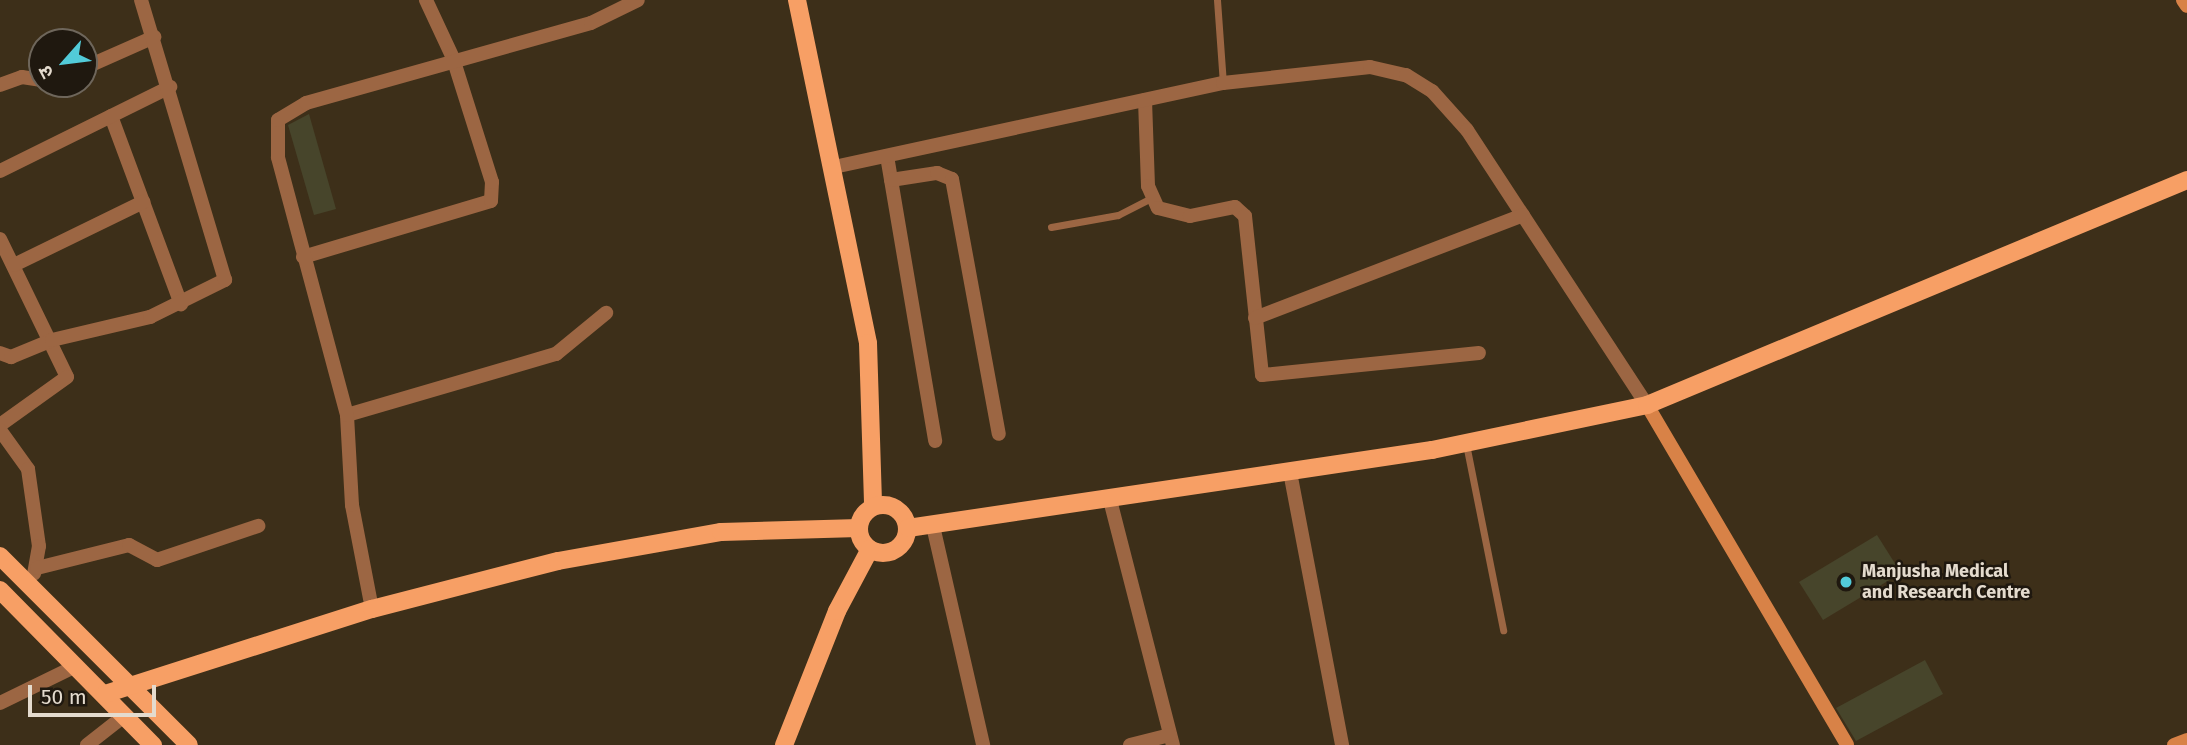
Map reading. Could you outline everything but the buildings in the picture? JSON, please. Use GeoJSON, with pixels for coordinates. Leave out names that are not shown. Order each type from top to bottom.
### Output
{"type":"FeatureCollection","features":[{"type":"Feature","properties":{"kind":"main road"},"geometry":{"type":"LineString","coordinates":[[797,0],[834,167],[868,343],[873,506],[859,528]]}},
{"type":"Feature","properties":{"kind":"main road"},"geometry":{"type":"LineString","coordinates":[[908,528],[1110,500],[1465,444],[1647,405],[2187,180]]}},
{"type":"Feature","properties":{"kind":"main road"},"geometry":{"type":"LineString","coordinates":[[873,506],[896,508],[908,528]]}},
{"type":"Feature","properties":{"kind":"main road"},"geometry":{"type":"LineString","coordinates":[[105,694],[372,609],[680,538],[773,528],[859,528]]}},
{"type":"Feature","properties":{"kind":"main road"},"geometry":{"type":"LineString","coordinates":[[859,528],[870,550]]}},
{"type":"Feature","properties":{"kind":"main road"},"geometry":{"type":"LineString","coordinates":[[870,550],[899,548],[908,528]]}},
{"type":"Feature","properties":{"kind":"main road"},"geometry":{"type":"LineString","coordinates":[[784,745],[837,611],[870,550]]}},
{"type":"Feature","properties":{"kind":"main road"},"geometry":{"type":"LineString","coordinates":[[0,556],[31,574],[130,686],[189,745]]}},
{"type":"Feature","properties":{"kind":"main road"},"geometry":{"type":"LineString","coordinates":[[0,591],[153,745]]}},
{"type":"Feature","properties":{"kind":"street"},"geometry":{"type":"LineString","coordinates":[[0,353],[11,357],[52,340],[181,304],[218,286],[226,269],[141,0]]}},
{"type":"Feature","properties":{"kind":"street"},"geometry":{"type":"LineString","coordinates":[[303,257],[491,201],[492,182],[453,58],[426,0]]}},
{"type":"Feature","properties":{"kind":"street"},"geometry":{"type":"LineString","coordinates":[[372,609],[352,505],[347,415],[278,157],[278,120],[306,103],[453,58],[591,23],[638,0]]}},
{"type":"Feature","properties":{"kind":"street"},"geometry":{"type":"LineString","coordinates":[[2183,0],[2187,6]]}},
{"type":"Feature","properties":{"kind":"street"},"geometry":{"type":"LineString","coordinates":[[98,62],[154,37]]}},
{"type":"Feature","properties":{"kind":"street"},"geometry":{"type":"LineString","coordinates":[[834,167],[1223,83],[1370,67],[1406,75],[1432,91],[1467,130],[1523,215],[1647,405],[1847,745]]}},
{"type":"Feature","properties":{"kind":"street"},"geometry":{"type":"LineString","coordinates":[[0,85],[22,77],[28,78]]}},
{"type":"Feature","properties":{"kind":"street"},"geometry":{"type":"LineString","coordinates":[[0,171],[170,87]]}},
{"type":"Feature","properties":{"kind":"street"},"geometry":{"type":"LineString","coordinates":[[1145,100],[1150,198],[1179,216],[1241,209],[1255,318],[1257,369],[1268,377],[1479,353]]}},
{"type":"Feature","properties":{"kind":"street"},"geometry":{"type":"LineString","coordinates":[[111,116],[181,304]]}},
{"type":"Feature","properties":{"kind":"street"},"geometry":{"type":"LineString","coordinates":[[887,156],[935,441]]}},
{"type":"Feature","properties":{"kind":"street"},"geometry":{"type":"LineString","coordinates":[[891,180],[937,173],[953,179],[999,434]]}},
{"type":"Feature","properties":{"kind":"street"},"geometry":{"type":"LineString","coordinates":[[14,265],[143,202]]}},
{"type":"Feature","properties":{"kind":"street"},"geometry":{"type":"LineString","coordinates":[[1255,318],[1523,215]]}},
{"type":"Feature","properties":{"kind":"street"},"geometry":{"type":"LineString","coordinates":[[0,239],[68,377],[65,384],[0,428],[28,469],[31,574]]}},
{"type":"Feature","properties":{"kind":"street"},"geometry":{"type":"LineString","coordinates":[[347,415],[556,354],[606,313]]}},
{"type":"Feature","properties":{"kind":"street"},"geometry":{"type":"LineString","coordinates":[[1290,472],[1342,745]]}},
{"type":"Feature","properties":{"kind":"street"},"geometry":{"type":"LineString","coordinates":[[1110,500],[1172,740],[1130,745]]}},
{"type":"Feature","properties":{"kind":"street"},"geometry":{"type":"LineString","coordinates":[[0,591],[31,574],[130,545],[157,560],[258,526]]}},
{"type":"Feature","properties":{"kind":"street"},"geometry":{"type":"LineString","coordinates":[[933,526],[984,745]]}},
{"type":"Feature","properties":{"kind":"street"},"geometry":{"type":"LineString","coordinates":[[0,703],[76,666]]}},
{"type":"Feature","properties":{"kind":"street"},"geometry":{"type":"LineString","coordinates":[[87,745],[124,716]]}},
{"type":"Feature","properties":{"kind":"street"},"geometry":{"type":"LineString","coordinates":[[2174,745],[2187,740]]}},
{"type":"Feature","properties":{"kind":"lane"},"geometry":{"type":"LineString","coordinates":[[1217,0],[1223,83]]}},
{"type":"Feature","properties":{"kind":"lane"},"geometry":{"type":"LineString","coordinates":[[1051,227],[1118,215],[1150,198]]}},
{"type":"Feature","properties":{"kind":"lane"},"geometry":{"type":"LineString","coordinates":[[1465,444],[1503,630]]}},
{"type":"Feature","properties":{"kind":"place","name":"Manjusha Medical and Research Centre"},"geometry":{"type":"Point","coordinates":[1846,582]}}]}
